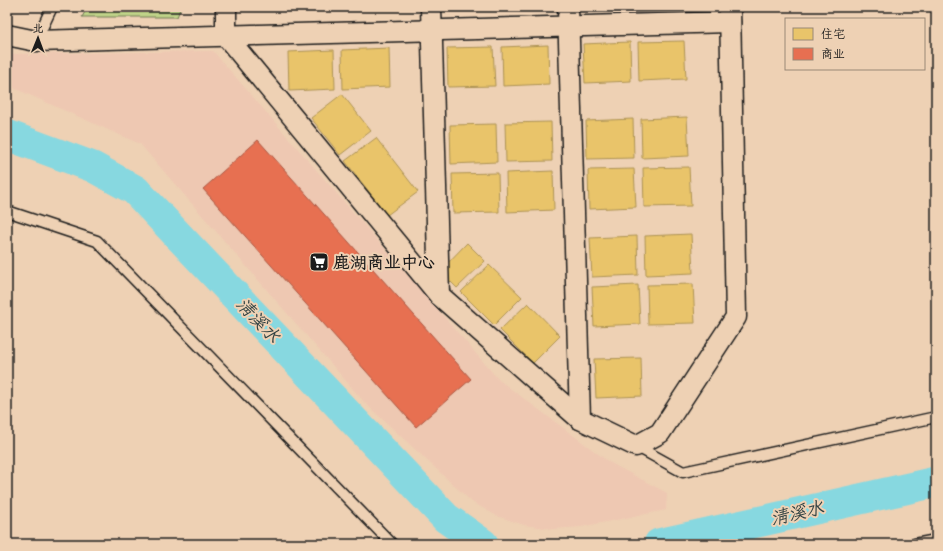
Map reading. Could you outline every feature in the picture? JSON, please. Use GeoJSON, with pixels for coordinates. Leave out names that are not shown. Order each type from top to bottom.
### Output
{"type":"FeatureCollection","features":[{"type":"Feature","properties":{"kind":"street"},"geometry":{"type":"LineString","coordinates":[[7,35],[36,41],[226,36],[569,26],[730,15],[736,317],[660,433],[636,446],[580,419],[439,295],[226,36],[226,7]]}},
{"type":"Feature","properties":{"kind":"street"},"geometry":{"type":"LineString","coordinates":[[431,7],[439,295]]}},
{"type":"Feature","properties":{"kind":"street"},"geometry":{"type":"LineString","coordinates":[[568,7],[580,419]]}},
{"type":"Feature","properties":{"kind":"lane"},"geometry":{"type":"LineString","coordinates":[[36,41],[49,9]]}},
{"type":"Feature","properties":{"kind":"lane"},"geometry":{"type":"LineString","coordinates":[[7,211],[97,241],[392,544]]}},
{"type":"Feature","properties":{"kind":"lane"},"geometry":{"type":"LineString","coordinates":[[636,446],[683,472],[936,417]]}},
{"type":"Feature","properties":{"kind":"lane"},"geometry":{"type":"LineString","coordinates":[[915,544],[936,540]]}},
{"type":"Feature","properties":{"kind":"shaded area","name":"鹿湖商业中心"},"geometry":{"type":"Polygon","coordinates":[[[213,51],[499,380],[609,462],[667,493],[666,510],[581,527],[553,529],[524,525],[497,516],[472,502],[366,404],[140,144],[7,85],[7,54],[213,51]]]}},
{"type":"Feature","properties":{"kind":"green space"},"geometry":{"type":"Polygon","coordinates":[[[88,7],[181,7],[177,17],[82,17],[88,7]]]}},
{"type":"Feature","properties":{"kind":"building: 住宅"},"geometry":{"type":"Polygon","coordinates":[[[299,7],[346,7],[346,8],[299,10],[299,7]]]}},
{"type":"Feature","properties":{"kind":"building: 住宅"},"geometry":{"type":"Polygon","coordinates":[[[684,41],[686,79],[639,81],[638,42],[684,41]]]}},
{"type":"Feature","properties":{"kind":"building: 住宅"},"geometry":{"type":"Polygon","coordinates":[[[630,42],[631,81],[585,83],[583,44],[630,42]]]}},
{"type":"Feature","properties":{"kind":"building: 住宅"},"geometry":{"type":"Polygon","coordinates":[[[548,45],[549,84],[503,86],[502,47],[548,45]]]}},
{"type":"Feature","properties":{"kind":"building: 住宅"},"geometry":{"type":"Polygon","coordinates":[[[493,47],[495,86],[448,87],[447,48],[493,47]]]}},
{"type":"Feature","properties":{"kind":"building: 住宅"},"geometry":{"type":"Polygon","coordinates":[[[389,48],[390,87],[343,89],[342,50],[389,48]]]}},
{"type":"Feature","properties":{"kind":"building: 住宅"},"geometry":{"type":"Polygon","coordinates":[[[334,50],[335,89],[289,91],[288,52],[334,50]]]}},
{"type":"Feature","properties":{"kind":"building: 住宅"},"geometry":{"type":"Polygon","coordinates":[[[342,94],[371,131],[340,155],[311,118],[342,94]]]}},
{"type":"Feature","properties":{"kind":"building: 住宅"},"geometry":{"type":"Polygon","coordinates":[[[687,117],[689,156],[642,158],[641,119],[687,117]]]}},
{"type":"Feature","properties":{"kind":"building: 住宅"},"geometry":{"type":"Polygon","coordinates":[[[633,119],[634,158],[587,159],[586,121],[633,119]]]}},
{"type":"Feature","properties":{"kind":"building: 住宅"},"geometry":{"type":"Polygon","coordinates":[[[551,122],[552,161],[506,162],[505,123],[551,122]]]}},
{"type":"Feature","properties":{"kind":"building: 住宅"},"geometry":{"type":"Polygon","coordinates":[[[496,124],[497,162],[451,164],[450,125],[496,124]]]}},
{"type":"Feature","properties":{"kind":"building: 住宅"},"geometry":{"type":"Polygon","coordinates":[[[376,138],[418,192],[387,215],[345,161],[376,138]]]}},
{"type":"Feature","properties":{"kind":"building: 住宅"},"geometry":{"type":"Polygon","coordinates":[[[689,167],[691,206],[644,207],[643,168],[689,167]]]}},
{"type":"Feature","properties":{"kind":"building: 住宅"},"geometry":{"type":"Polygon","coordinates":[[[634,169],[636,207],[589,209],[588,170],[634,169]]]}},
{"type":"Feature","properties":{"kind":"building: 住宅"},"geometry":{"type":"Polygon","coordinates":[[[553,171],[554,210],[507,212],[506,173],[553,171]]]}},
{"type":"Feature","properties":{"kind":"building: 住宅"},"geometry":{"type":"Polygon","coordinates":[[[498,173],[499,212],[453,213],[452,174],[498,173]]]}},
{"type":"Feature","properties":{"kind":"building: 住宅"},"geometry":{"type":"Polygon","coordinates":[[[691,234],[693,273],[646,275],[645,236],[691,234]]]}},
{"type":"Feature","properties":{"kind":"building: 住宅"},"geometry":{"type":"Polygon","coordinates":[[[637,236],[638,275],[592,277],[590,238],[637,236]]]}},
{"type":"Feature","properties":{"kind":"building: 住宅"},"geometry":{"type":"Polygon","coordinates":[[[467,243],[485,261],[457,288],[440,271],[467,243]]]}},
{"type":"Feature","properties":{"kind":"building: 住宅"},"geometry":{"type":"Polygon","coordinates":[[[489,265],[522,297],[494,325],[461,292],[489,265]]]}},
{"type":"Feature","properties":{"kind":"building: 住宅"},"geometry":{"type":"Polygon","coordinates":[[[693,284],[695,323],[648,324],[647,285],[693,284]]]}},
{"type":"Feature","properties":{"kind":"building: 住宅"},"geometry":{"type":"Polygon","coordinates":[[[638,285],[640,324],[594,326],[592,287],[638,285]]]}},
{"type":"Feature","properties":{"kind":"building: 住宅"},"geometry":{"type":"Polygon","coordinates":[[[528,303],[560,336],[533,363],[500,330],[528,303]]]}},
{"type":"Feature","properties":{"kind":"building: 住宅"},"geometry":{"type":"Polygon","coordinates":[[[641,358],[642,396],[596,398],[594,359],[641,358]]]}},
{"type":"Feature","properties":{"kind":"building: 商业"},"geometry":{"type":"Polygon","coordinates":[[[258,140],[471,379],[416,427],[203,189],[258,140]]]}},
{"type":"Feature","properties":{"kind":"waterway","name":"清溪水"},"geometry":{"type":"LineString","coordinates":[[7,135],[93,167],[135,190],[446,518],[483,544]]}},
{"type":"Feature","properties":{"kind":"waterway","name":"清溪水"},"geometry":{"type":"LineString","coordinates":[[659,544],[936,482]]}},
{"type":"Feature","properties":{"kind":"place","name":"鹿湖商业中心"},"geometry":{"type":"Point","coordinates":[319,262]}}]}
